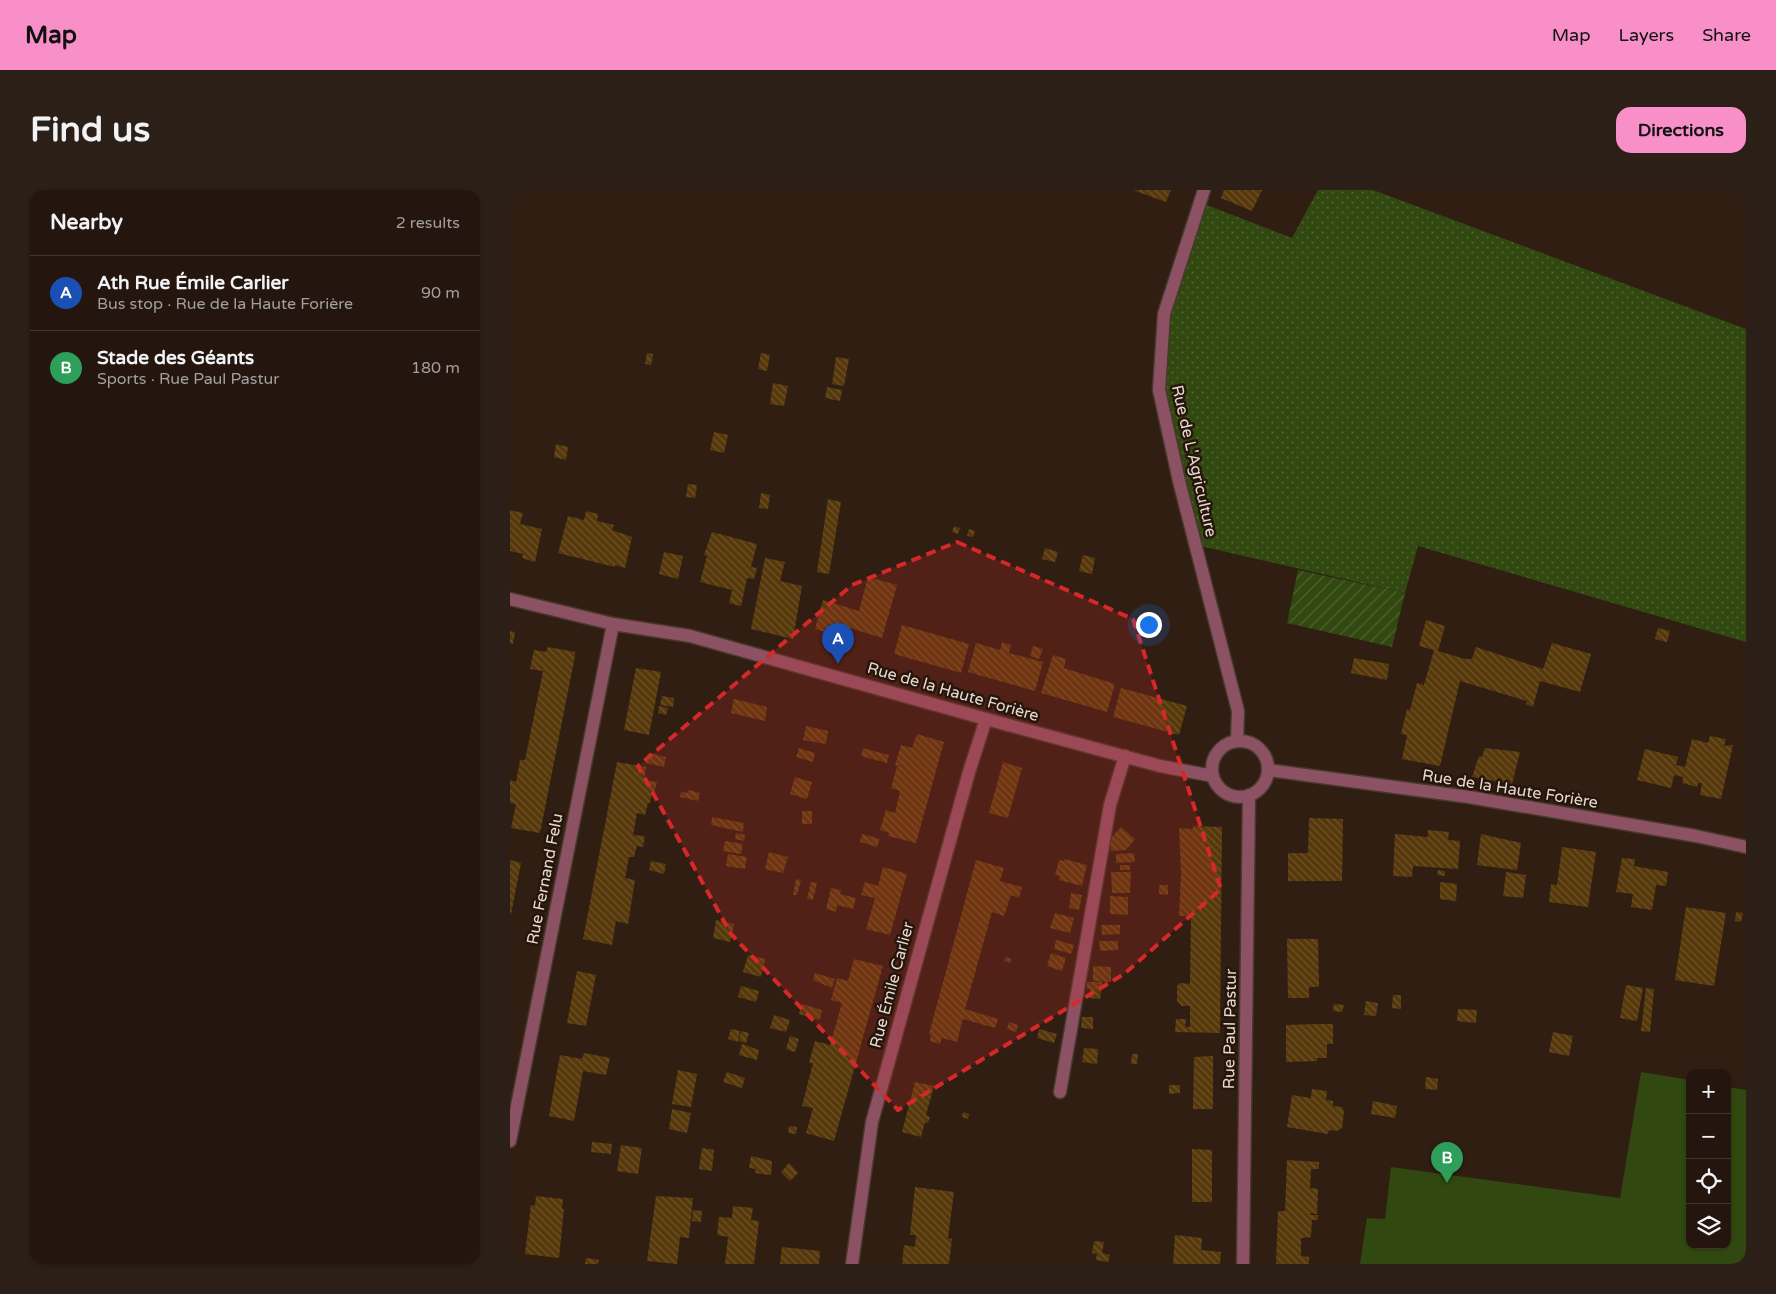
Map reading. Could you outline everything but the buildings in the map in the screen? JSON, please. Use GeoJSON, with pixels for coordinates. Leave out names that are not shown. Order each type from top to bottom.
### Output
{"type":"FeatureCollection","features":[{"type":"Feature","properties":{"kind":"street","name":"Rue de L'Agriculture"},"geometry":{"type":"LineString","coordinates":[[1204,190],[1164,314],[1159,390],[1177,472],[1238,711],[1237,741]]}},
{"type":"Feature","properties":{"kind":"street","name":"Rue de la Haute Forière"},"geometry":{"type":"LineString","coordinates":[[510,599],[613,624],[690,636],[1160,766],[1213,776]]}},
{"type":"Feature","properties":{"kind":"street","name":"Rue Fernand Felu"},"geometry":{"type":"LineString","coordinates":[[510,1141],[613,624]]}},
{"type":"Feature","properties":{"kind":"street","name":"Rue Émile Carlier"},"geometry":{"type":"LineString","coordinates":[[852,1264],[872,1122],[966,782],[986,719]]}},
{"type":"Feature","properties":{"kind":"street"},"geometry":{"type":"LineString","coordinates":[[1237,741],[1255,746],[1266,761],[1268,770],[1262,785],[1249,795],[1236,796],[1224,792],[1213,776],[1212,767],[1217,752],[1230,743],[1237,741]]}},
{"type":"Feature","properties":{"kind":"street"},"geometry":{"type":"LineString","coordinates":[[1060,1092],[1110,804],[1125,756]]}},
{"type":"Feature","properties":{"kind":"street","name":"Rue de la Haute Forière"},"geometry":{"type":"LineString","coordinates":[[1268,770],[1469,797],[1696,836],[1746,847]]}},
{"type":"Feature","properties":{"kind":"street","name":"Rue Paul Pastur"},"geometry":{"type":"LineString","coordinates":[[1243,1264],[1249,795]]}},
{"type":"Feature","properties":{"kind":"highlighted area"},"geometry":{"type":"Polygon","coordinates":[[[957,542],[1133,619],[1221,889],[1124,974],[898,1110],[731,934],[638,766],[852,585],[957,542]]]}},
{"type":"Feature","properties":{"kind":"green space"},"geometry":{"type":"Polygon","coordinates":[[[1318,190],[1373,190],[1746,329],[1746,642],[1418,546],[1405,593],[1196,545],[1159,390],[1164,314],[1199,202],[1292,238],[1318,190]]]}},
{"type":"Feature","properties":{"kind":"green space"},"geometry":{"type":"Polygon","coordinates":[[[1298,570],[1405,593],[1392,647],[1287,623],[1298,570]]]}},
{"type":"Feature","properties":{"kind":"green space"},"geometry":{"type":"Polygon","coordinates":[[[1641,1072],[1686,1079],[1686,1249],[1731,1249],[1731,1088],[1746,1090],[1746,1264],[1360,1264],[1367,1218],[1385,1219],[1391,1167],[1620,1198],[1641,1072]]]}},
{"type":"Feature","properties":{"kind":"place","name":"Ath Rue Émile Carlier"},"geometry":{"type":"Point","coordinates":[838,664]}},
{"type":"Feature","properties":{"kind":"place","name":"Stade des Géants"},"geometry":{"type":"Point","coordinates":[1447,1183]}}]}
